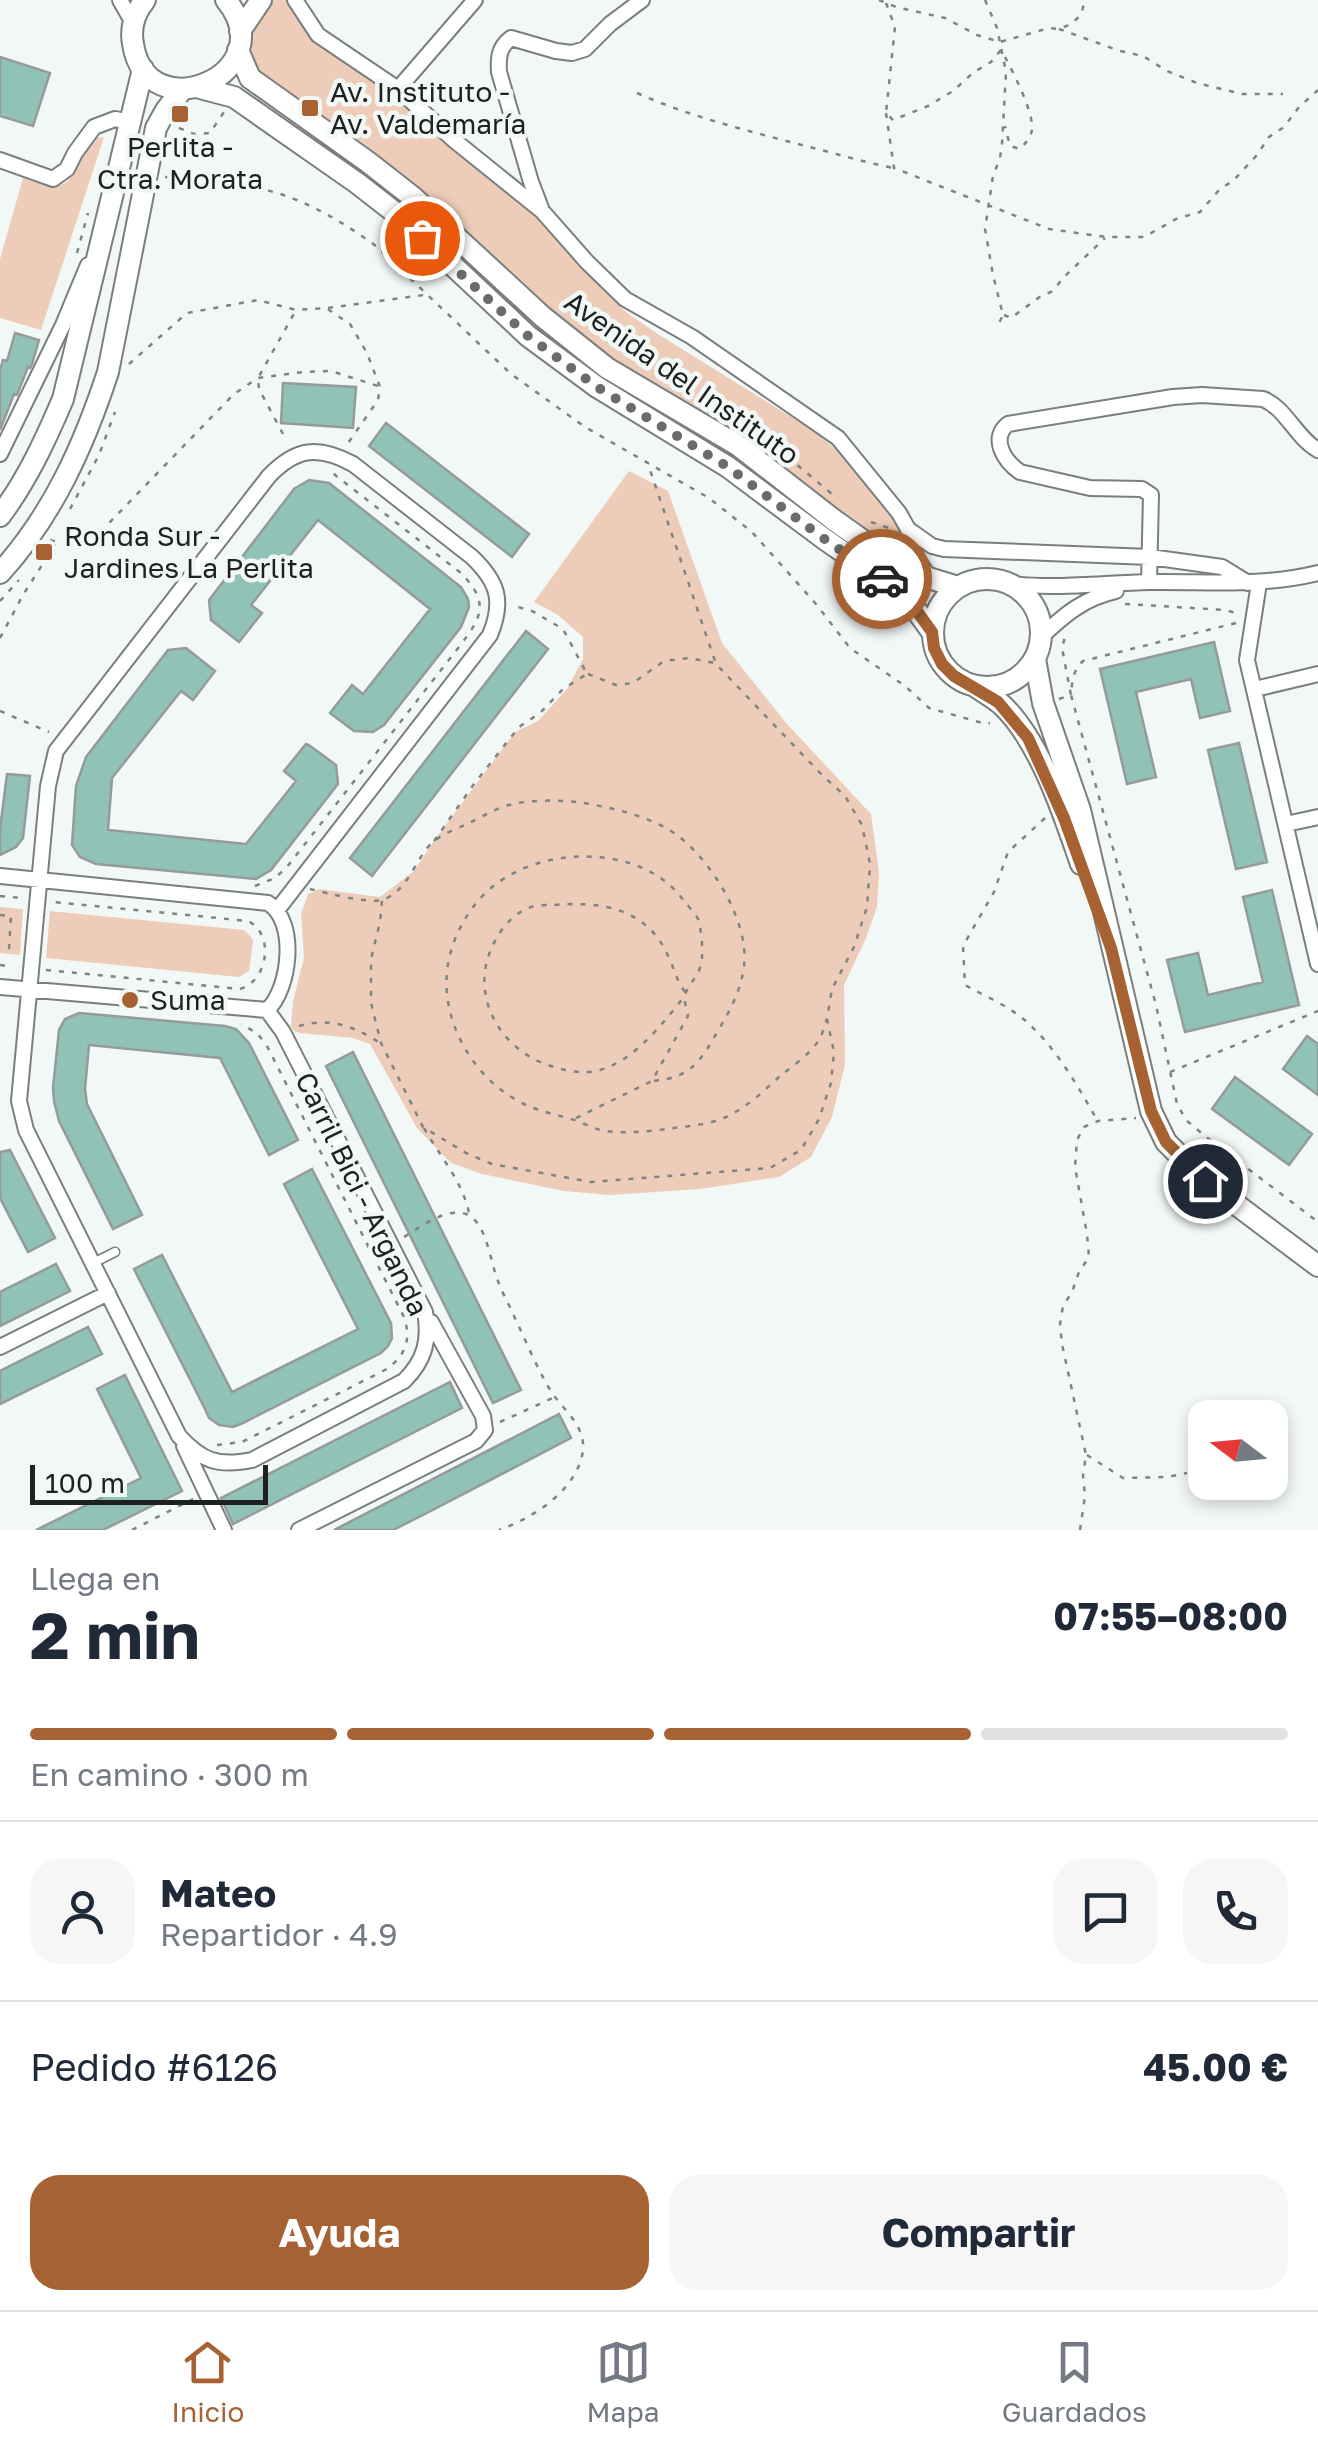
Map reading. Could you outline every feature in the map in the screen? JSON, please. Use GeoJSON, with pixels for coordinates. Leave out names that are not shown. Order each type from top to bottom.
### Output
{"type":"FeatureCollection","features":[{"type":"Feature","properties":{"kind":"main road"},"geometry":{"type":"LineString","coordinates":[[0,516],[20,489],[63,399],[143,68],[135,56],[132,40],[133,23],[145,0]]}},
{"type":"Feature","properties":{"kind":"main road","name":"Avenida del Instituto"},"geometry":{"type":"LineString","coordinates":[[226,0],[234,9],[250,78],[398,186],[544,317],[608,368],[739,446],[906,571],[958,587]]}},
{"type":"Feature","properties":{"kind":"main road"},"geometry":{"type":"LineString","coordinates":[[0,574],[50,508],[96,407],[108,372],[156,128],[166,110],[191,89],[216,80],[230,66],[260,0]]}},
{"type":"Feature","properties":{"kind":"main road","name":"Avenida del Instituto"},"geometry":{"type":"LineString","coordinates":[[143,68],[170,87],[234,97],[357,183],[402,218],[528,336],[597,387],[728,467],[906,596],[932,632]]}},
{"type":"Feature","properties":{"kind":"main road"},"geometry":{"type":"LineString","coordinates":[[974,686],[991,688],[1012,682],[1035,659],[1041,637],[1038,616],[1028,597],[1011,584],[992,579],[958,587],[939,608],[932,632],[934,648],[954,676],[998,702],[1028,738],[1064,818],[1111,948]]}},
{"type":"Feature","properties":{"kind":"main road"},"geometry":{"type":"LineString","coordinates":[[1035,659],[1044,703],[1080,810],[1151,1111],[1166,1142],[1205,1181],[1318,1266]]}},
{"type":"Feature","properties":{"kind":"street"},"geometry":{"type":"LineString","coordinates":[[120,0],[133,23]]}},
{"type":"Feature","properties":{"kind":"street"},"geometry":{"type":"LineString","coordinates":[[398,89],[475,0]]}},
{"type":"Feature","properties":{"kind":"street"},"geometry":{"type":"LineString","coordinates":[[542,211],[499,72],[498,56],[503,44],[511,38],[556,51],[572,53],[585,49],[642,0]]}},
{"type":"Feature","properties":{"kind":"street","name":"Avenida del Instituto"},"geometry":{"type":"LineString","coordinates":[[297,1],[318,35],[398,89],[542,211],[625,299],[692,337],[838,438],[908,529],[932,546],[1150,557],[1222,567],[1254,583]]}},
{"type":"Feature","properties":{"kind":"street"},"geometry":{"type":"LineString","coordinates":[[0,160],[53,180],[67,170],[74,152],[94,128],[115,119],[131,122]]}},
{"type":"Feature","properties":{"kind":"street"},"geometry":{"type":"LineString","coordinates":[[0,454],[64,324],[108,218]]}},
{"type":"Feature","properties":{"kind":"street"},"geometry":{"type":"LineString","coordinates":[[1150,582],[1148,491],[1090,488],[1020,472],[1001,450],[1002,428],[1056,414],[1173,397],[1263,399],[1271,402],[1306,443],[1318,450]]}},
{"type":"Feature","properties":{"kind":"street"},"geometry":{"type":"LineString","coordinates":[[224,1530],[26,1130],[19,1101],[36,900],[56,751],[269,476],[284,460],[318,451],[337,455],[352,464],[472,556],[495,584],[497,619],[490,635],[278,909]]}},
{"type":"Feature","properties":{"kind":"street","name":"Avenida del Instituto"},"geometry":{"type":"LineString","coordinates":[[908,529],[913,553],[929,578]]}},
{"type":"Feature","properties":{"kind":"street"},"geometry":{"type":"LineString","coordinates":[[1011,584],[1254,583],[1318,573]]}},
{"type":"Feature","properties":{"kind":"street"},"geometry":{"type":"LineString","coordinates":[[1041,637],[1067,612],[1101,594],[1150,582]]}},
{"type":"Feature","properties":{"kind":"street"},"geometry":{"type":"LineString","coordinates":[[1254,583],[1247,660],[1317,959]]}},
{"type":"Feature","properties":{"kind":"street"},"geometry":{"type":"LineString","coordinates":[[1255,689],[1318,674]]}},
{"type":"Feature","properties":{"kind":"street"},"geometry":{"type":"LineString","coordinates":[[1286,824],[1318,817]]}},
{"type":"Feature","properties":{"kind":"street"},"geometry":{"type":"LineString","coordinates":[[0,876],[268,903],[278,909],[287,933],[276,1002],[267,1010],[0,987]]}},
{"type":"Feature","properties":{"kind":"street"},"geometry":{"type":"LineString","coordinates":[[267,1010],[283,1032],[424,1312],[484,1416],[485,1430],[476,1441],[299,1530]]}},
{"type":"Feature","properties":{"kind":"street"},"geometry":{"type":"LineString","coordinates":[[0,1347],[108,1293]]}},
{"type":"Feature","properties":{"kind":"street"},"geometry":{"type":"LineString","coordinates":[[179,1436],[210,1461],[230,1464],[252,1460],[404,1381],[425,1351],[428,1332],[424,1312]]}},
{"type":"Feature","properties":{"kind":"lane"},"geometry":{"type":"LineString","coordinates":[[93,1263],[115,1252]]}},
{"type":"Feature","properties":{"kind":"path"},"geometry":{"type":"LineString","coordinates":[[879,0],[945,18],[1000,42],[1058,29],[1143,56],[1197,83],[1242,94],[1282,94]]}},
{"type":"Feature","properties":{"kind":"path"},"geometry":{"type":"LineString","coordinates":[[986,0],[994,17],[1006,72],[1000,158],[993,176],[986,229],[992,275],[1004,315],[1010,318],[1053,291],[1106,237]]}},
{"type":"Feature","properties":{"kind":"path"},"geometry":{"type":"LineString","coordinates":[[1058,29],[1081,15],[1084,0]]}},
{"type":"Feature","properties":{"kind":"path"},"geometry":{"type":"LineString","coordinates":[[886,3],[895,27],[886,112],[894,168]]}},
{"type":"Feature","properties":{"kind":"path"},"geometry":{"type":"LineString","coordinates":[[886,112],[893,120],[928,106],[992,62],[1002,49]]}},
{"type":"Feature","properties":{"kind":"path"},"geometry":{"type":"LineString","coordinates":[[1004,56],[1018,79],[1031,118],[1030,139],[1020,148],[1010,146],[1004,122]]}},
{"type":"Feature","properties":{"kind":"path"},"geometry":{"type":"LineString","coordinates":[[637,93],[750,131],[894,168],[1050,229],[1106,237],[1144,237],[1200,212],[1318,90]]}},
{"type":"Feature","properties":{"kind":"path"},"geometry":{"type":"LineString","coordinates":[[126,366],[187,313],[258,300],[296,310],[425,294]]}},
{"type":"Feature","properties":{"kind":"path"},"geometry":{"type":"LineString","coordinates":[[248,921],[253,888],[275,878],[287,867],[474,628],[480,610],[475,588],[461,573],[330,471],[337,455],[378,400],[380,387],[350,324],[326,308]]}},
{"type":"Feature","properties":{"kind":"path"},"geometry":{"type":"LineString","coordinates":[[282,434],[259,389],[258,378],[296,310]]}},
{"type":"Feature","properties":{"kind":"path"},"geometry":{"type":"LineString","coordinates":[[999,323],[1004,315]]}},
{"type":"Feature","properties":{"kind":"path"},"geometry":{"type":"LineString","coordinates":[[50,540],[64,544],[89,537],[110,522],[234,394],[258,378],[331,371],[380,387]]}},
{"type":"Feature","properties":{"kind":"path"},"geometry":{"type":"LineString","coordinates":[[648,462],[716,664],[845,796],[862,825],[870,864],[867,906],[854,947],[832,989],[819,1040],[757,1097],[725,1118],[648,1132],[602,1132],[519,1102],[488,1080],[462,1044],[449,1010],[447,973],[454,941],[468,914],[487,892],[506,877],[537,864],[592,856],[648,868],[677,890],[698,919],[702,957],[698,977],[684,994],[642,1046],[606,1068],[567,1071],[527,1056],[500,1032],[486,1004],[484,971],[504,924],[531,907],[593,903],[640,920],[670,959],[684,994],[688,1016],[652,1081]]}},
{"type":"Feature","properties":{"kind":"path"},"geometry":{"type":"LineString","coordinates":[[0,638],[22,594],[57,542]]}},
{"type":"Feature","properties":{"kind":"path"},"geometry":{"type":"LineString","coordinates":[[498,602],[532,611],[563,629],[586,674],[616,685],[633,684],[664,661],[689,658],[716,664]]}},
{"type":"Feature","properties":{"kind":"path"},"geometry":{"type":"LineString","coordinates":[[1115,604],[1226,610],[1238,614],[1242,622],[1083,660],[1072,679],[1071,696],[1156,1006],[1177,1104],[1186,1120],[1318,1222]]}},
{"type":"Feature","properties":{"kind":"path"},"geometry":{"type":"LineString","coordinates":[[298,885],[382,901],[399,889],[519,727],[586,674]]}},
{"type":"Feature","properties":{"kind":"path"},"geometry":{"type":"LineString","coordinates":[[0,711],[65,738]]}},
{"type":"Feature","properties":{"kind":"path"},"geometry":{"type":"LineString","coordinates":[[433,842],[510,805],[582,803],[628,812],[668,828],[708,864],[728,898],[739,926],[744,961],[739,992],[706,1052],[693,1068],[672,1080],[652,1081],[574,1119]]}},
{"type":"Feature","properties":{"kind":"path"},"geometry":{"type":"LineString","coordinates":[[1048,816],[1008,852],[994,892],[963,946],[965,985],[1019,1016],[1042,1038],[1098,1121]]}},
{"type":"Feature","properties":{"kind":"path"},"geometry":{"type":"LineString","coordinates":[[0,896],[248,921],[254,923],[264,940],[257,980],[240,990],[0,965]]}},
{"type":"Feature","properties":{"kind":"path"},"geometry":{"type":"LineString","coordinates":[[382,901],[371,958],[372,1003],[381,1043],[437,1151],[456,1176],[469,1214],[478,1223],[489,1250],[497,1279],[556,1397],[583,1440],[583,1454],[570,1481],[556,1497],[533,1515],[498,1530]]}},
{"type":"Feature","properties":{"kind":"path"},"geometry":{"type":"LineString","coordinates":[[0,914],[12,916],[9,948],[0,947]]}},
{"type":"Feature","properties":{"kind":"path"},"geometry":{"type":"LineString","coordinates":[[238,1010],[240,990]]}},
{"type":"Feature","properties":{"kind":"path","name":"Carril Bici - Arganda"},"geometry":{"type":"LineString","coordinates":[[210,1461],[218,1444],[242,1442],[385,1370],[403,1354],[408,1334],[404,1316],[267,1046],[238,1022],[238,1010]]}},
{"type":"Feature","properties":{"kind":"path"},"geometry":{"type":"LineString","coordinates":[[1169,1072],[1318,1011]]}},
{"type":"Feature","properties":{"kind":"path"},"geometry":{"type":"LineString","coordinates":[[424,1127],[492,1164],[591,1182],[770,1168],[801,1150],[819,1119],[830,1084],[834,1052],[827,1019]]}},
{"type":"Feature","properties":{"kind":"path"},"geometry":{"type":"LineString","coordinates":[[283,1032],[326,1021],[358,1029],[381,1043]]}},
{"type":"Feature","properties":{"kind":"path"},"geometry":{"type":"LineString","coordinates":[[1080,1530],[1086,1454],[1060,1324],[1063,1306],[1088,1257],[1075,1167],[1077,1140],[1084,1126],[1098,1121],[1134,1119],[1151,1111]]}},
{"type":"Feature","properties":{"kind":"path"},"geometry":{"type":"LineString","coordinates":[[391,1245],[453,1212],[469,1214]]}},
{"type":"Feature","properties":{"kind":"path"},"geometry":{"type":"LineString","coordinates":[[485,1430],[556,1397]]}},
{"type":"Feature","properties":{"kind":"path"},"geometry":{"type":"LineString","coordinates":[[1086,1454],[1123,1478],[1168,1478],[1187,1473]]}},
{"type":"Feature","properties":{"kind":"path"},"geometry":{"type":"LineString","coordinates":[[132,1530],[206,1492]]}},
{"type":"Feature","properties":{"kind":"shaded area"},"geometry":{"type":"Polygon","coordinates":[[[267,0],[289,0],[318,43],[391,93],[536,217],[627,313],[812,430],[837,450],[857,469],[899,526],[902,545],[914,565],[752,444],[634,375],[577,336],[260,77],[251,46],[267,0]]]}},
{"type":"Feature","properties":{"kind":"shaded area"},"geometry":{"type":"Polygon","coordinates":[[[104,137],[41,330],[0,318],[0,259],[23,178],[54,186],[63,184],[70,179],[93,138],[104,137]]]}},
{"type":"Feature","properties":{"kind":"shaded area"},"geometry":{"type":"Polygon","coordinates":[[[629,471],[668,491],[722,643],[787,724],[871,814],[879,873],[877,907],[844,985],[845,1065],[832,1117],[811,1157],[779,1177],[700,1189],[610,1195],[564,1191],[482,1174],[451,1163],[417,1128],[370,1044],[353,1038],[300,1033],[291,1026],[304,958],[301,914],[308,894],[319,889],[380,897],[414,871],[515,732],[538,721],[567,689],[583,659],[583,637],[558,615],[534,602],[629,471]]]}},
{"type":"Feature","properties":{"kind":"shaded area"},"geometry":{"type":"Polygon","coordinates":[[[0,907],[23,909],[20,955],[0,953],[0,907]]]}},
{"type":"Feature","properties":{"kind":"shaded area"},"geometry":{"type":"Polygon","coordinates":[[[50,911],[244,930],[253,941],[249,971],[239,977],[46,958],[50,911]]]}},
{"type":"Feature","properties":{"kind":"building"},"geometry":{"type":"Polygon","coordinates":[[[0,57],[50,73],[33,126],[0,116],[0,57]]]}},
{"type":"Feature","properties":{"kind":"building"},"geometry":{"type":"Polygon","coordinates":[[[15,333],[39,340],[32,364],[17,395],[14,394],[0,430],[0,370],[3,360],[7,361],[15,333]]]}},
{"type":"Feature","properties":{"kind":"building"},"geometry":{"type":"Polygon","coordinates":[[[283,383],[356,387],[353,428],[281,423],[283,383]]]}},
{"type":"Feature","properties":{"kind":"building"},"geometry":{"type":"Polygon","coordinates":[[[386,423],[529,534],[512,557],[369,446],[386,423]]]}},
{"type":"Feature","properties":{"kind":"building"},"geometry":{"type":"Polygon","coordinates":[[[309,480],[329,483],[461,587],[468,599],[461,627],[384,725],[373,732],[354,731],[330,713],[352,685],[363,694],[430,609],[318,520],[251,605],[262,613],[239,642],[211,620],[209,600],[294,489],[309,480]]]}},
{"type":"Feature","properties":{"kind":"building"},"geometry":{"type":"Polygon","coordinates":[[[526,631],[548,649],[372,876],[350,858],[526,631]]]}},
{"type":"Feature","properties":{"kind":"building"},"geometry":{"type":"Polygon","coordinates":[[[1214,642],[1230,711],[1200,718],[1191,679],[1136,692],[1156,777],[1127,784],[1100,669],[1214,642]]]}},
{"type":"Feature","properties":{"kind":"building"},"geometry":{"type":"Polygon","coordinates":[[[186,648],[215,671],[193,700],[181,691],[112,778],[108,830],[246,844],[296,781],[284,771],[309,745],[336,765],[338,784],[271,870],[256,879],[96,864],[80,857],[72,845],[76,786],[86,757],[168,650],[186,648]]]}},
{"type":"Feature","properties":{"kind":"building"},"geometry":{"type":"Polygon","coordinates":[[[1239,743],[1267,862],[1236,869],[1208,750],[1239,743]]]}},
{"type":"Feature","properties":{"kind":"building"},"geometry":{"type":"Polygon","coordinates":[[[7,774],[30,776],[23,838],[16,847],[0,855],[0,829],[7,774]]]}},
{"type":"Feature","properties":{"kind":"building"},"geometry":{"type":"Polygon","coordinates":[[[1272,890],[1299,1005],[1185,1032],[1167,960],[1198,953],[1208,995],[1263,982],[1243,897],[1272,890]]]}},
{"type":"Feature","properties":{"kind":"building"},"geometry":{"type":"Polygon","coordinates":[[[79,1013],[236,1029],[249,1043],[298,1140],[269,1155],[220,1058],[89,1045],[87,1104],[142,1215],[113,1229],[59,1121],[54,1101],[59,1030],[65,1019],[79,1013]]]}},
{"type":"Feature","properties":{"kind":"building"},"geometry":{"type":"Polygon","coordinates":[[[1307,1036],[1318,1044],[1318,1095],[1283,1069],[1307,1036]]]}},
{"type":"Feature","properties":{"kind":"building"},"geometry":{"type":"Polygon","coordinates":[[[353,1052],[521,1390],[493,1403],[326,1066],[353,1052]]]}},
{"type":"Feature","properties":{"kind":"building"},"geometry":{"type":"Polygon","coordinates":[[[1235,1077],[1312,1134],[1289,1165],[1212,1109],[1235,1077]]]}},
{"type":"Feature","properties":{"kind":"building"},"geometry":{"type":"Polygon","coordinates":[[[10,1150],[55,1238],[28,1252],[0,1198],[0,1152],[10,1150]]]}},
{"type":"Feature","properties":{"kind":"building"},"geometry":{"type":"Polygon","coordinates":[[[312,1169],[391,1323],[392,1338],[381,1353],[243,1423],[233,1427],[219,1425],[209,1418],[134,1269],[162,1255],[232,1392],[358,1329],[284,1184],[312,1169]]]}},
{"type":"Feature","properties":{"kind":"building"},"geometry":{"type":"Polygon","coordinates":[[[56,1264],[70,1291],[0,1326],[0,1292],[56,1264]]]}},
{"type":"Feature","properties":{"kind":"building"},"geometry":{"type":"Polygon","coordinates":[[[88,1327],[102,1354],[0,1404],[0,1371],[88,1327]]]}},
{"type":"Feature","properties":{"kind":"building"},"geometry":{"type":"Polygon","coordinates":[[[125,1375],[182,1491],[103,1530],[36,1530],[141,1478],[97,1389],[125,1375]]]}},
{"type":"Feature","properties":{"kind":"building"},"geometry":{"type":"Polygon","coordinates":[[[450,1382],[462,1408],[233,1524],[221,1498],[450,1382]]]}},
{"type":"Feature","properties":{"kind":"building"},"geometry":{"type":"Polygon","coordinates":[[[559,1414],[571,1438],[423,1515],[393,1530],[334,1530],[559,1414]]]}},
{"type":"Feature","properties":{"kind":"way so far"},"geometry":{"type":"LineString","coordinates":[[422,238],[528,336],[597,387],[728,467],[882,579]]}},
{"type":"Feature","properties":{"kind":"place","name":"Av. Instituto - Av. Valdemaría"},"geometry":{"type":"Point","coordinates":[310,108]}},
{"type":"Feature","properties":{"kind":"place","name":"Perlita - Ctra. Morata"},"geometry":{"type":"Point","coordinates":[180,114]}},
{"type":"Feature","properties":{"kind":"place","name":"Ronda Sur - Jardines La Perlita"},"geometry":{"type":"Point","coordinates":[44,552]}},
{"type":"Feature","properties":{"kind":"place","name":"Suma"},"geometry":{"type":"Point","coordinates":[130,1000]}},
{"type":"Feature","properties":{"kind":"route"},"geometry":{"type":"LineString","coordinates":[[882,579],[906,596],[932,632],[942,664],[954,676],[998,702],[1028,738],[1064,818],[1111,948],[1151,1111],[1166,1142],[1205,1181]]}}]}
